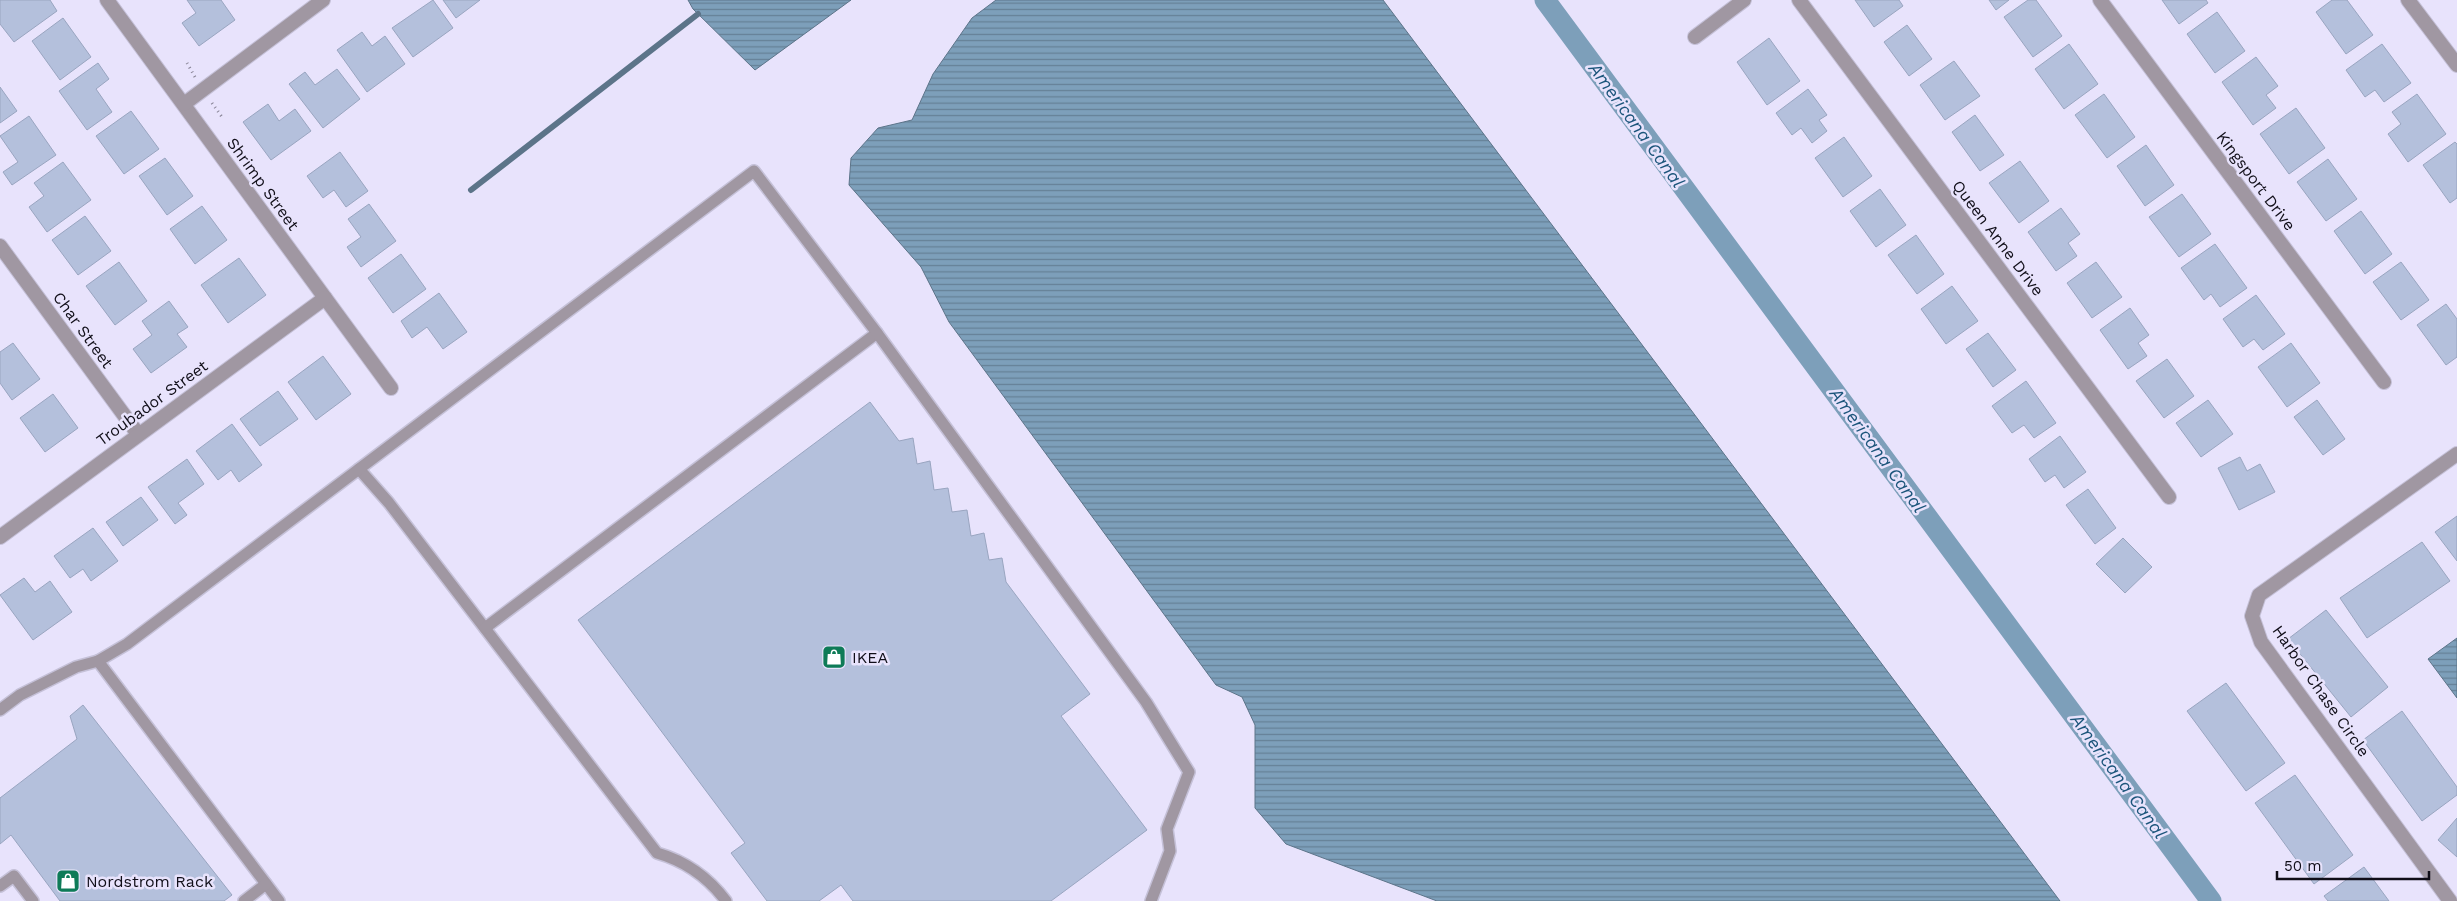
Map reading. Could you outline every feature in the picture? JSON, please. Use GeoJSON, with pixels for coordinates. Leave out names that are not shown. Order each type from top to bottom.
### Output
{"type":"FeatureCollection","features":[{"type":"Feature","properties":{"kind":"street","name":"Shrimp Street"},"geometry":{"type":"LineString","coordinates":[[107,0],[391,388]]}},
{"type":"Feature","properties":{"kind":"street"},"geometry":{"type":"LineString","coordinates":[[184,104],[323,0]]}},
{"type":"Feature","properties":{"kind":"street"},"geometry":{"type":"LineString","coordinates":[[1695,37],[1744,0]]}},
{"type":"Feature","properties":{"kind":"street","name":"Queen Anne Drive"},"geometry":{"type":"LineString","coordinates":[[1799,0],[2169,497]]}},
{"type":"Feature","properties":{"kind":"street","name":"Kingsport Drive"},"geometry":{"type":"LineString","coordinates":[[2100,0],[2384,382]]}},
{"type":"Feature","properties":{"kind":"street"},"geometry":{"type":"LineString","coordinates":[[2408,0],[2457,65]]}},
{"type":"Feature","properties":{"kind":"street","name":"Char Street"},"geometry":{"type":"LineString","coordinates":[[0,246],[138,434]]}},
{"type":"Feature","properties":{"kind":"street","name":"Troubador Street"},"geometry":{"type":"LineString","coordinates":[[0,537],[325,298]]}},
{"type":"Feature","properties":{"kind":"street","name":"Harbor Chase Circle"},"geometry":{"type":"LineString","coordinates":[[2450,901],[2261,642],[2252,616],[2259,595],[2457,454]]}},
{"type":"Feature","properties":{"kind":"lane"},"geometry":{"type":"LineString","coordinates":[[0,710],[20,696],[76,668],[98,661],[127,644],[754,171],[877,332],[1146,702],[1189,772],[1167,829],[1170,851],[1151,901]]}},
{"type":"Feature","properties":{"kind":"lane"},"geometry":{"type":"LineString","coordinates":[[485,628],[877,332]]}},
{"type":"Feature","properties":{"kind":"lane"},"geometry":{"type":"LineString","coordinates":[[358,469],[389,502],[657,853],[675,858],[703,876],[726,901]]}},
{"type":"Feature","properties":{"kind":"lane"},"geometry":{"type":"LineString","coordinates":[[98,661],[279,901]]}},
{"type":"Feature","properties":{"kind":"lane"},"geometry":{"type":"LineString","coordinates":[[0,886],[14,876],[33,901]]}},
{"type":"Feature","properties":{"kind":"lane"},"geometry":{"type":"LineString","coordinates":[[244,901],[266,884]]}},
{"type":"Feature","properties":{"kind":"water"},"geometry":{"type":"Polygon","coordinates":[[[688,0],[851,0],[755,70],[693,9],[688,0]]]}},
{"type":"Feature","properties":{"kind":"water"},"geometry":{"type":"Polygon","coordinates":[[[996,0],[1383,0],[2060,901],[1437,901],[1286,844],[1255,808],[1255,725],[1242,697],[1216,685],[949,322],[921,267],[849,185],[851,158],[878,128],[912,120],[933,74],[972,18],[996,0]]]}},
{"type":"Feature","properties":{"kind":"water"},"geometry":{"type":"Polygon","coordinates":[[[2457,638],[2457,698],[2428,659],[2457,638]]]}},
{"type":"Feature","properties":{"kind":"building"},"geometry":{"type":"Polygon","coordinates":[[[0,0],[50,0],[57,11],[14,42],[0,24],[0,0]]]}},
{"type":"Feature","properties":{"kind":"building"},"geometry":{"type":"Polygon","coordinates":[[[187,0],[221,0],[235,20],[199,46],[182,23],[196,13],[187,0]]]}},
{"type":"Feature","properties":{"kind":"building"},"geometry":{"type":"Polygon","coordinates":[[[433,0],[453,28],[413,57],[392,28],[433,0]]]}},
{"type":"Feature","properties":{"kind":"building"},"geometry":{"type":"Polygon","coordinates":[[[443,0],[480,0],[456,18],[443,0]]]}},
{"type":"Feature","properties":{"kind":"building"},"geometry":{"type":"Polygon","coordinates":[[[1855,0],[1899,0],[1903,6],[1874,27],[1855,0]]]}},
{"type":"Feature","properties":{"kind":"building"},"geometry":{"type":"Polygon","coordinates":[[[1989,0],[2009,0],[1996,10],[1989,0]]]}},
{"type":"Feature","properties":{"kind":"building"},"geometry":{"type":"Polygon","coordinates":[[[2028,0],[2036,0],[2062,36],[2033,57],[2004,17],[2028,0]]]}},
{"type":"Feature","properties":{"kind":"building"},"geometry":{"type":"Polygon","coordinates":[[[2162,0],[2206,0],[2208,3],[2179,24],[2162,0]]]}},
{"type":"Feature","properties":{"kind":"building"},"geometry":{"type":"Polygon","coordinates":[[[2332,0],[2347,0],[2373,35],[2346,54],[2316,12],[2332,0]]]}},
{"type":"Feature","properties":{"kind":"building"},"geometry":{"type":"Polygon","coordinates":[[[2217,12],[2245,51],[2215,73],[2187,34],[2217,12]]]}},
{"type":"Feature","properties":{"kind":"building"},"geometry":{"type":"Polygon","coordinates":[[[63,18],[91,57],[60,80],[32,41],[63,18]]]}},
{"type":"Feature","properties":{"kind":"building"},"geometry":{"type":"Polygon","coordinates":[[[1907,25],[1932,59],[1909,76],[1884,42],[1907,25]]]}},
{"type":"Feature","properties":{"kind":"building"},"geometry":{"type":"Polygon","coordinates":[[[362,32],[372,46],[385,36],[405,64],[367,92],[337,50],[362,32]]]}},
{"type":"Feature","properties":{"kind":"building"},"geometry":{"type":"Polygon","coordinates":[[[1769,38],[1800,81],[1767,105],[1737,62],[1769,38]]]}},
{"type":"Feature","properties":{"kind":"building"},"geometry":{"type":"Polygon","coordinates":[[[2069,44],[2098,84],[2064,109],[2035,69],[2069,44]]]}},
{"type":"Feature","properties":{"kind":"building"},"geometry":{"type":"Polygon","coordinates":[[[2382,44],[2411,83],[2384,102],[2375,90],[2365,97],[2346,70],[2382,44]]]}},
{"type":"Feature","properties":{"kind":"building"},"geometry":{"type":"Polygon","coordinates":[[[2256,57],[2278,86],[2266,95],[2276,108],[2253,125],[2222,82],[2256,57]]]}},
{"type":"Feature","properties":{"kind":"building"},"geometry":{"type":"Polygon","coordinates":[[[1954,61],[1980,96],[1945,120],[1920,85],[1954,61]]]}},
{"type":"Feature","properties":{"kind":"building"},"geometry":{"type":"Polygon","coordinates":[[[98,63],[109,79],[96,89],[112,112],[87,130],[59,91],[98,63]]]}},
{"type":"Feature","properties":{"kind":"building"},"geometry":{"type":"Polygon","coordinates":[[[337,69],[360,99],[323,128],[289,84],[305,72],[315,85],[337,69]]]}},
{"type":"Feature","properties":{"kind":"building"},"geometry":{"type":"Polygon","coordinates":[[[0,87],[17,111],[0,123],[0,87]]]}},
{"type":"Feature","properties":{"kind":"building"},"geometry":{"type":"Polygon","coordinates":[[[1808,89],[1827,115],[1819,120],[1827,131],[1812,143],[1801,128],[1792,135],[1776,113],[1808,89]]]}},
{"type":"Feature","properties":{"kind":"building"},"geometry":{"type":"Polygon","coordinates":[[[2104,94],[2135,137],[2107,158],[2075,115],[2104,94]]]}},
{"type":"Feature","properties":{"kind":"building"},"geometry":{"type":"Polygon","coordinates":[[[2417,94],[2446,134],[2408,162],[2388,134],[2401,124],[2392,112],[2417,94]]]}},
{"type":"Feature","properties":{"kind":"building"},"geometry":{"type":"Polygon","coordinates":[[[268,104],[279,121],[295,109],[311,131],[271,160],[243,122],[268,104]]]}},
{"type":"Feature","properties":{"kind":"building"},"geometry":{"type":"Polygon","coordinates":[[[2296,108],[2325,148],[2289,174],[2260,134],[2296,108]]]}},
{"type":"Feature","properties":{"kind":"building"},"geometry":{"type":"Polygon","coordinates":[[[131,111],[159,149],[124,174],[96,136],[131,111]]]}},
{"type":"Feature","properties":{"kind":"building"},"geometry":{"type":"Polygon","coordinates":[[[1975,115],[2004,155],[1980,171],[1952,132],[1975,115]]]}},
{"type":"Feature","properties":{"kind":"building"},"geometry":{"type":"Polygon","coordinates":[[[29,116],[56,155],[12,185],[3,172],[18,162],[0,136],[29,116]]]}},
{"type":"Feature","properties":{"kind":"building"},"geometry":{"type":"Polygon","coordinates":[[[1844,137],[1872,176],[1843,197],[1815,158],[1844,137]]]}},
{"type":"Feature","properties":{"kind":"building"},"geometry":{"type":"Polygon","coordinates":[[[2455,142],[2457,144],[2457,198],[2450,203],[2423,165],[2455,142]]]}},
{"type":"Feature","properties":{"kind":"building"},"geometry":{"type":"Polygon","coordinates":[[[2146,145],[2174,185],[2145,206],[2117,166],[2146,145]]]}},
{"type":"Feature","properties":{"kind":"building"},"geometry":{"type":"Polygon","coordinates":[[[340,152],[368,191],[346,207],[334,190],[323,198],[307,176],[340,152]]]}},
{"type":"Feature","properties":{"kind":"building"},"geometry":{"type":"Polygon","coordinates":[[[165,158],[193,196],[167,215],[139,176],[165,158]]]}},
{"type":"Feature","properties":{"kind":"building"},"geometry":{"type":"Polygon","coordinates":[[[2328,159],[2357,199],[2326,221],[2297,182],[2328,159]]]}},
{"type":"Feature","properties":{"kind":"building"},"geometry":{"type":"Polygon","coordinates":[[[2020,161],[2049,201],[2019,223],[1989,183],[2020,161]]]}},
{"type":"Feature","properties":{"kind":"building"},"geometry":{"type":"Polygon","coordinates":[[[63,162],[91,200],[47,232],[29,207],[44,196],[34,183],[63,162]]]}},
{"type":"Feature","properties":{"kind":"building"},"geometry":{"type":"Polygon","coordinates":[[[1880,189],[1906,225],[1876,247],[1850,211],[1880,189]]]}},
{"type":"Feature","properties":{"kind":"building"},"geometry":{"type":"Polygon","coordinates":[[[2182,194],[2211,234],[2179,257],[2149,217],[2182,194]]]}},
{"type":"Feature","properties":{"kind":"building"},"geometry":{"type":"Polygon","coordinates":[[[369,204],[396,241],[361,267],[347,247],[361,237],[348,219],[369,204]]]}},
{"type":"Feature","properties":{"kind":"building"},"geometry":{"type":"Polygon","coordinates":[[[202,206],[227,240],[195,264],[170,229],[202,206]]]}},
{"type":"Feature","properties":{"kind":"building"},"geometry":{"type":"Polygon","coordinates":[[[2061,208],[2080,234],[2068,243],[2077,256],[2056,271],[2028,232],[2061,208]]]}},
{"type":"Feature","properties":{"kind":"building"},"geometry":{"type":"Polygon","coordinates":[[[2361,211],[2392,254],[2365,274],[2334,231],[2361,211]]]}},
{"type":"Feature","properties":{"kind":"building"},"geometry":{"type":"Polygon","coordinates":[[[85,216],[111,251],[78,275],[52,240],[85,216]]]}},
{"type":"Feature","properties":{"kind":"building"},"geometry":{"type":"Polygon","coordinates":[[[1916,235],[1944,274],[1917,294],[1888,255],[1916,235]]]}},
{"type":"Feature","properties":{"kind":"building"},"geometry":{"type":"Polygon","coordinates":[[[2215,244],[2247,288],[2220,307],[2211,294],[2204,300],[2181,268],[2215,244]]]}},
{"type":"Feature","properties":{"kind":"building"},"geometry":{"type":"Polygon","coordinates":[[[401,254],[426,289],[393,313],[368,278],[401,254]]]}},
{"type":"Feature","properties":{"kind":"building"},"geometry":{"type":"Polygon","coordinates":[[[239,258],[266,295],[228,323],[201,285],[239,258]]]}},
{"type":"Feature","properties":{"kind":"building"},"geometry":{"type":"Polygon","coordinates":[[[119,262],[147,301],[115,325],[86,286],[119,262]]]}},
{"type":"Feature","properties":{"kind":"building"},"geometry":{"type":"Polygon","coordinates":[[[2096,262],[2122,297],[2092,318],[2067,283],[2096,262]]]}},
{"type":"Feature","properties":{"kind":"building"},"geometry":{"type":"Polygon","coordinates":[[[2401,262],[2429,300],[2401,320],[2373,282],[2401,262]]]}},
{"type":"Feature","properties":{"kind":"building"},"geometry":{"type":"Polygon","coordinates":[[[1952,286],[1978,321],[1946,344],[1921,309],[1952,286]]]}},
{"type":"Feature","properties":{"kind":"building"},"geometry":{"type":"Polygon","coordinates":[[[439,293],[467,332],[443,349],[427,327],[412,338],[401,321],[439,293]]]}},
{"type":"Feature","properties":{"kind":"building"},"geometry":{"type":"Polygon","coordinates":[[[2256,295],[2285,334],[2263,350],[2254,339],[2243,347],[2223,319],[2256,295]]]}},
{"type":"Feature","properties":{"kind":"building"},"geometry":{"type":"Polygon","coordinates":[[[169,301],[188,327],[177,334],[187,347],[151,373],[133,349],[152,335],[142,321],[169,301]]]}},
{"type":"Feature","properties":{"kind":"building"},"geometry":{"type":"Polygon","coordinates":[[[2446,304],[2457,319],[2457,357],[2446,365],[2417,325],[2446,304]]]}},
{"type":"Feature","properties":{"kind":"building"},"geometry":{"type":"Polygon","coordinates":[[[2130,308],[2149,335],[2138,343],[2147,356],[2128,369],[2100,330],[2130,308]]]}},
{"type":"Feature","properties":{"kind":"building"},"geometry":{"type":"Polygon","coordinates":[[[1988,333],[2016,370],[1993,387],[1966,349],[1988,333]]]}},
{"type":"Feature","properties":{"kind":"building"},"geometry":{"type":"Polygon","coordinates":[[[13,343],[40,379],[12,400],[0,383],[0,352],[13,343]]]}},
{"type":"Feature","properties":{"kind":"building"},"geometry":{"type":"Polygon","coordinates":[[[2291,343],[2320,383],[2287,407],[2258,367],[2291,343]]]}},
{"type":"Feature","properties":{"kind":"building"},"geometry":{"type":"Polygon","coordinates":[[[323,356],[351,394],[316,420],[288,382],[323,356]]]}},
{"type":"Feature","properties":{"kind":"building"},"geometry":{"type":"Polygon","coordinates":[[[2167,359],[2194,396],[2164,418],[2136,381],[2167,359]]]}},
{"type":"Feature","properties":{"kind":"building"},"geometry":{"type":"Polygon","coordinates":[[[2026,381],[2056,423],[2034,438],[2024,425],[2012,433],[1992,406],[2026,381]]]}},
{"type":"Feature","properties":{"kind":"building"},"geometry":{"type":"Polygon","coordinates":[[[278,391],[298,419],[260,446],[240,419],[278,391]]]}},
{"type":"Feature","properties":{"kind":"building"},"geometry":{"type":"Polygon","coordinates":[[[53,394],[78,428],[45,452],[20,418],[53,394]]]}},
{"type":"Feature","properties":{"kind":"building"},"geometry":{"type":"Polygon","coordinates":[[[2208,400],[2233,434],[2201,457],[2176,423],[2208,400]]]}},
{"type":"Feature","properties":{"kind":"building"},"geometry":{"type":"Polygon","coordinates":[[[2317,400],[2345,439],[2323,455],[2294,417],[2317,400]]]}},
{"type":"Feature","properties":{"kind":"building","name":"IKEA"},"geometry":{"type":"Polygon","coordinates":[[[870,402],[899,441],[913,438],[917,464],[930,461],[934,490],[948,488],[952,512],[967,510],[971,536],[984,533],[989,560],[1002,558],[1006,582],[1090,694],[1061,716],[1147,830],[1051,901],[853,901],[841,885],[819,901],[767,901],[731,853],[745,843],[578,620],[870,402]]]}},
{"type":"Feature","properties":{"kind":"building"},"geometry":{"type":"Polygon","coordinates":[[[232,424],[262,465],[239,482],[231,470],[218,480],[196,451],[232,424]]]}},
{"type":"Feature","properties":{"kind":"building"},"geometry":{"type":"Polygon","coordinates":[[[2060,436],[2086,472],[2064,488],[2055,475],[2045,482],[2029,459],[2060,436]]]}},
{"type":"Feature","properties":{"kind":"building"},"geometry":{"type":"Polygon","coordinates":[[[2240,457],[2247,471],[2260,464],[2275,492],[2239,510],[2218,468],[2240,457]]]}},
{"type":"Feature","properties":{"kind":"building"},"geometry":{"type":"Polygon","coordinates":[[[187,459],[204,484],[178,503],[187,515],[175,524],[148,487],[187,459]]]}},
{"type":"Feature","properties":{"kind":"building"},"geometry":{"type":"Polygon","coordinates":[[[2088,489],[2116,528],[2095,544],[2066,505],[2088,489]]]}},
{"type":"Feature","properties":{"kind":"building"},"geometry":{"type":"Polygon","coordinates":[[[141,497],[158,520],[123,546],[106,522],[141,497]]]}},
{"type":"Feature","properties":{"kind":"building"},"geometry":{"type":"Polygon","coordinates":[[[2457,516],[2457,561],[2435,532],[2457,516]]]}},
{"type":"Feature","properties":{"kind":"building"},"geometry":{"type":"Polygon","coordinates":[[[93,528],[118,561],[91,581],[83,569],[70,578],[54,556],[93,528]]]}},
{"type":"Feature","properties":{"kind":"building"},"geometry":{"type":"Polygon","coordinates":[[[2123,538],[2152,567],[2125,593],[2096,564],[2123,538]]]}},
{"type":"Feature","properties":{"kind":"building"},"geometry":{"type":"Polygon","coordinates":[[[2422,542],[2450,581],[2367,638],[2340,598],[2422,542]]]}},
{"type":"Feature","properties":{"kind":"building"},"geometry":{"type":"Polygon","coordinates":[[[24,578],[35,592],[50,581],[72,612],[33,640],[0,595],[24,578]]]}},
{"type":"Feature","properties":{"kind":"building"},"geometry":{"type":"Polygon","coordinates":[[[2326,610],[2388,687],[2351,717],[2288,639],[2326,610]]]}},
{"type":"Feature","properties":{"kind":"building"},"geometry":{"type":"Polygon","coordinates":[[[2226,683],[2285,763],[2246,791],[2187,711],[2226,683]]]}},
{"type":"Feature","properties":{"kind":"building"},"geometry":{"type":"Polygon","coordinates":[[[83,705],[232,895],[224,901],[60,901],[11,835],[0,844],[0,798],[77,739],[70,716],[83,705]]]}},
{"type":"Feature","properties":{"kind":"building"},"geometry":{"type":"Polygon","coordinates":[[[2402,711],[2457,787],[2457,795],[2422,821],[2363,740],[2402,711]]]}},
{"type":"Feature","properties":{"kind":"building"},"geometry":{"type":"Polygon","coordinates":[[[2295,775],[2353,855],[2314,884],[2255,803],[2295,775]]]}},
{"type":"Feature","properties":{"kind":"building"},"geometry":{"type":"Polygon","coordinates":[[[2457,818],[2457,857],[2438,840],[2457,818]]]}},
{"type":"Feature","properties":{"kind":"building"},"geometry":{"type":"Polygon","coordinates":[[[2364,867],[2389,901],[2328,901],[2324,896],[2364,867]]]}},
{"type":"Feature","properties":{"kind":"waterway","name":"Americana Canal"},"geometry":{"type":"LineString","coordinates":[[1545,0],[2211,901]]}},
{"type":"Feature","properties":{"kind":"waterway"},"geometry":{"type":"LineString","coordinates":[[471,190],[698,14]]}},
{"type":"Feature","properties":{"kind":"place","name":"IKEA"},"geometry":{"type":"Point","coordinates":[834,657]}},
{"type":"Feature","properties":{"kind":"place","name":"Nordstrom Rack"},"geometry":{"type":"Point","coordinates":[68,881]}}]}
